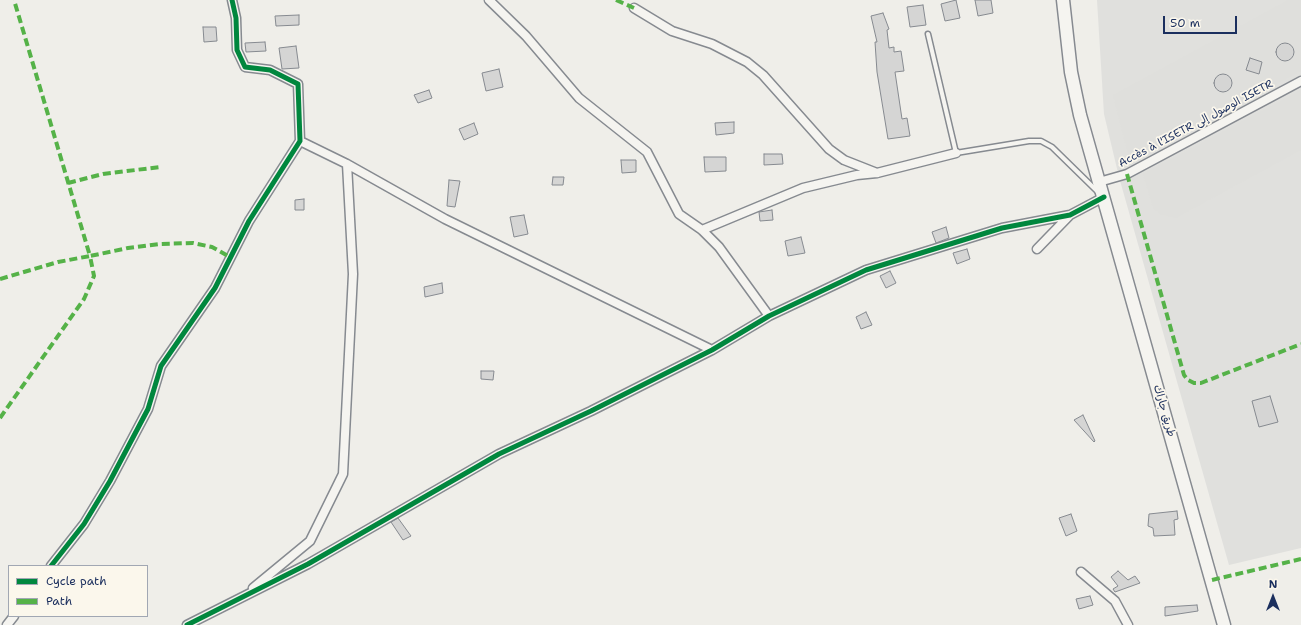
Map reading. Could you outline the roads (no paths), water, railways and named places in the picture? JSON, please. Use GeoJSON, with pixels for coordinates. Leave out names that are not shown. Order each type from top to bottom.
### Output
{"type":"FeatureCollection","features":[{"type":"Feature","properties":{"kind":"street"},"geometry":{"type":"LineString","coordinates":[[53,565],[84,524],[110,481],[148,409],[161,366],[215,288],[249,221],[300,141],[298,84],[270,70],[245,67],[238,50],[236,18],[232,0]]}},
{"type":"Feature","properties":{"kind":"street"},"geometry":{"type":"LineString","coordinates":[[488,0],[526,36],[579,98],[647,152],[679,214],[702,230],[719,247],[769,316]]}},
{"type":"Feature","properties":{"kind":"street","name":"طريق جاراك"},"geometry":{"type":"LineString","coordinates":[[1064,0],[1075,95],[1224,625]]}},
{"type":"Feature","properties":{"kind":"street"},"geometry":{"type":"LineString","coordinates":[[634,8],[672,31],[712,44],[747,62],[763,75],[829,149],[844,160],[877,173]]}},
{"type":"Feature","properties":{"kind":"street","name":"Accès à l'ISETR الوصول إلى ISETR"},"geometry":{"type":"LineString","coordinates":[[1099,182],[1127,174],[1301,81]]}},
{"type":"Feature","properties":{"kind":"street"},"geometry":{"type":"LineString","coordinates":[[300,141],[347,164],[444,218],[712,350]]}},
{"type":"Feature","properties":{"kind":"street"},"geometry":{"type":"LineString","coordinates":[[702,230],[803,188],[857,175],[877,173],[956,153]]}},
{"type":"Feature","properties":{"kind":"street"},"geometry":{"type":"LineString","coordinates":[[242,597],[310,541],[343,474],[353,274],[347,164]]}},
{"type":"Feature","properties":{"kind":"street"},"geometry":{"type":"LineString","coordinates":[[187,625],[308,564],[499,454],[591,411],[712,350],[769,316],[866,270],[1002,228],[1070,214],[1104,197]]}},
{"type":"Feature","properties":{"kind":"street"},"geometry":{"type":"LineString","coordinates":[[1037,248],[1070,214]]}},
{"type":"Feature","properties":{"kind":"street"},"geometry":{"type":"LineString","coordinates":[[1081,572],[1115,601],[1128,625]]}},
{"type":"Feature","properties":{"kind":"street"},"geometry":{"type":"LineString","coordinates":[[7,625],[13,617]]}},
{"type":"Feature","properties":{"kind":"lane"},"geometry":{"type":"LineString","coordinates":[[928,34],[956,153],[1029,141],[1041,141],[1052,147],[1104,197]]}}]}
